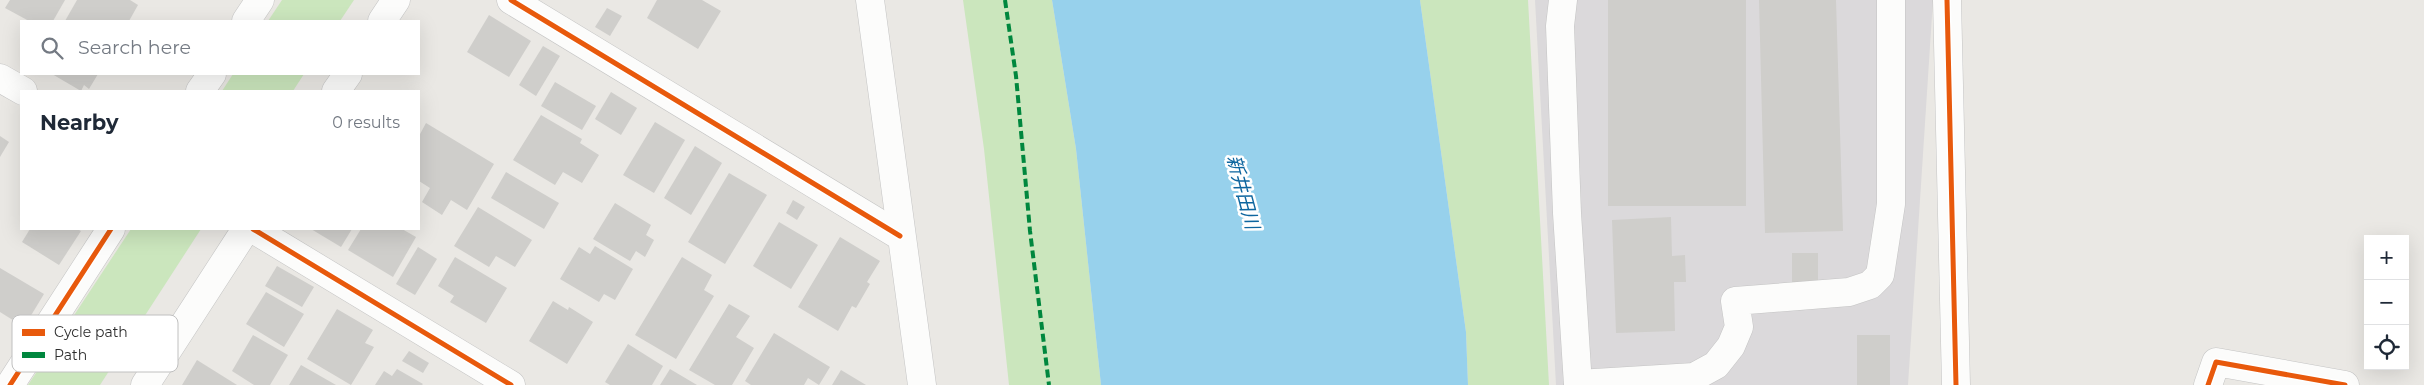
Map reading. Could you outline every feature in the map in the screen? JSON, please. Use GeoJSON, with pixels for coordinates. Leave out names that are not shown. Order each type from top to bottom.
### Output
{"type":"FeatureCollection","features":[{"type":"Feature","properties":{"kind":"street"},"geometry":{"type":"LineString","coordinates":[[247,20],[260,0]]}},
{"type":"Feature","properties":{"kind":"street"},"geometry":{"type":"LineString","coordinates":[[383,20],[396,0]]}},
{"type":"Feature","properties":{"kind":"street"},"geometry":{"type":"LineString","coordinates":[[511,0],[900,236]]}},
{"type":"Feature","properties":{"kind":"street"},"geometry":{"type":"LineString","coordinates":[[870,0],[900,236],[922,385]]}},
{"type":"Feature","properties":{"kind":"street"},"geometry":{"type":"LineString","coordinates":[[1564,0],[1560,26],[1567,213],[1578,385],[1694,377],[1716,365],[1732,346],[1739,327],[1736,301],[1849,292],[1870,285],[1880,275],[1891,204],[1891,0]]}},
{"type":"Feature","properties":{"kind":"street"},"geometry":{"type":"LineString","coordinates":[[1948,0],[1956,385]]}},
{"type":"Feature","properties":{"kind":"street"},"geometry":{"type":"LineString","coordinates":[[201,90],[211,75]]}},
{"type":"Feature","properties":{"kind":"street"},"geometry":{"type":"LineString","coordinates":[[337,90],[347,75]]}},
{"type":"Feature","properties":{"kind":"street"},"geometry":{"type":"LineString","coordinates":[[0,78],[21,90]]}},
{"type":"Feature","properties":{"kind":"street"},"geometry":{"type":"LineString","coordinates":[[55,315],[110,230]]}},
{"type":"Feature","properties":{"kind":"street"},"geometry":{"type":"LineString","coordinates":[[178,333],[245,230]]}},
{"type":"Feature","properties":{"kind":"street"},"geometry":{"type":"LineString","coordinates":[[255,230],[511,385]]}},
{"type":"Feature","properties":{"kind":"street"},"geometry":{"type":"LineString","coordinates":[[2208,385],[2216,362],[2345,385]]}},
{"type":"Feature","properties":{"kind":"street"},"geometry":{"type":"LineString","coordinates":[[10,385],[18,372]]}},
{"type":"Feature","properties":{"kind":"street"},"geometry":{"type":"LineString","coordinates":[[144,385],[152,372]]}},
{"type":"Feature","properties":{"kind":"shaded area"},"geometry":{"type":"Polygon","coordinates":[[[1535,0],[1933,0],[1908,385],[1556,385],[1535,0]]]}},
{"type":"Feature","properties":{"kind":"green space"},"geometry":{"type":"Polygon","coordinates":[[[282,0],[354,0],[341,20],[269,20],[282,0]]]}},
{"type":"Feature","properties":{"kind":"green space"},"geometry":{"type":"Polygon","coordinates":[[[963,0],[1052,0],[1076,149],[1101,385],[1009,385],[984,149],[963,0]]]}},
{"type":"Feature","properties":{"kind":"green space"},"geometry":{"type":"Polygon","coordinates":[[[1420,0],[1528,0],[1549,385],[1468,385],[1466,332],[1420,0]]]}},
{"type":"Feature","properties":{"kind":"green space"},"geometry":{"type":"Polygon","coordinates":[[[232,75],[303,75],[294,90],[223,90],[232,75]]]}},
{"type":"Feature","properties":{"kind":"green space"},"geometry":{"type":"Polygon","coordinates":[[[130,230],[200,230],[145,315],[74,315],[130,230]]]}},
{"type":"Feature","properties":{"kind":"green space"},"geometry":{"type":"Polygon","coordinates":[[[37,372],[108,372],[100,385],[28,385],[37,372]]]}},
{"type":"Feature","properties":{"kind":"water","name":"新井田川"},"geometry":{"type":"Polygon","coordinates":[[[1052,0],[1420,0],[1466,332],[1468,385],[1101,385],[1076,149],[1052,0]]]}},
{"type":"Feature","properties":{"kind":"building"},"geometry":{"type":"Polygon","coordinates":[[[10,0],[65,0],[54,20],[27,20],[5,8],[10,0]]]}},
{"type":"Feature","properties":{"kind":"building"},"geometry":{"type":"Polygon","coordinates":[[[77,0],[130,0],[138,5],[130,20],[66,20],[77,0]]]}},
{"type":"Feature","properties":{"kind":"building"},"geometry":{"type":"Polygon","coordinates":[[[657,0],[702,0],[721,11],[698,49],[647,18],[657,0]]]}},
{"type":"Feature","properties":{"kind":"building"},"geometry":{"type":"Polygon","coordinates":[[[1608,0],[1746,0],[1746,206],[1608,206],[1608,0]]]}},
{"type":"Feature","properties":{"kind":"building"},"geometry":{"type":"Polygon","coordinates":[[[1759,0],[1836,0],[1843,231],[1765,233],[1759,0]]]}},
{"type":"Feature","properties":{"kind":"building"},"geometry":{"type":"Polygon","coordinates":[[[607,8],[622,16],[610,36],[595,27],[607,8]]]}},
{"type":"Feature","properties":{"kind":"building"},"geometry":{"type":"Polygon","coordinates":[[[489,15],[531,41],[509,77],[467,52],[489,15]]]}},
{"type":"Feature","properties":{"kind":"building"},"geometry":{"type":"Polygon","coordinates":[[[543,46],[560,56],[536,96],[519,85],[543,46]]]}},
{"type":"Feature","properties":{"kind":"building"},"geometry":{"type":"Polygon","coordinates":[[[54,75],[97,75],[89,89],[84,85],[82,90],[54,75]]]}},
{"type":"Feature","properties":{"kind":"building"},"geometry":{"type":"Polygon","coordinates":[[[555,82],[596,106],[582,130],[541,106],[555,82]]]}},
{"type":"Feature","properties":{"kind":"building"},"geometry":{"type":"Polygon","coordinates":[[[611,92],[637,108],[621,135],[595,119],[611,92]]]}},
{"type":"Feature","properties":{"kind":"building"},"geometry":{"type":"Polygon","coordinates":[[[541,115],[582,139],[580,143],[599,155],[582,183],[563,172],[555,185],[513,160],[541,115]]]}},
{"type":"Feature","properties":{"kind":"building"},"geometry":{"type":"Polygon","coordinates":[[[655,122],[685,140],[654,193],[623,175],[655,122]]]}},
{"type":"Feature","properties":{"kind":"building"},"geometry":{"type":"Polygon","coordinates":[[[426,123],[494,164],[467,210],[451,200],[442,215],[422,202],[430,188],[420,182],[420,134],[426,123]]]}},
{"type":"Feature","properties":{"kind":"building"},"geometry":{"type":"Polygon","coordinates":[[[0,136],[9,142],[0,157],[0,136]]]}},
{"type":"Feature","properties":{"kind":"building"},"geometry":{"type":"Polygon","coordinates":[[[695,146],[722,163],[691,215],[664,198],[695,146]]]}},
{"type":"Feature","properties":{"kind":"building"},"geometry":{"type":"Polygon","coordinates":[[[506,172],[559,203],[544,229],[491,198],[506,172]]]}},
{"type":"Feature","properties":{"kind":"building"},"geometry":{"type":"Polygon","coordinates":[[[729,173],[767,195],[725,264],[688,242],[729,173]]]}},
{"type":"Feature","properties":{"kind":"building"},"geometry":{"type":"Polygon","coordinates":[[[793,200],[805,207],[797,220],[786,213],[793,200]]]}},
{"type":"Feature","properties":{"kind":"building"},"geometry":{"type":"Polygon","coordinates":[[[615,203],[651,225],[646,235],[654,240],[645,257],[636,251],[630,261],[593,239],[615,203]]]}},
{"type":"Feature","properties":{"kind":"building"},"geometry":{"type":"Polygon","coordinates":[[[478,207],[532,240],[515,267],[496,256],[489,267],[454,246],[478,207]]]}},
{"type":"Feature","properties":{"kind":"building"},"geometry":{"type":"Polygon","coordinates":[[[1671,217],[1672,256],[1685,255],[1686,282],[1674,282],[1675,331],[1616,333],[1612,220],[1671,217]]]}},
{"type":"Feature","properties":{"kind":"building"},"geometry":{"type":"Polygon","coordinates":[[[779,222],[818,245],[791,289],[753,266],[779,222]]]}},
{"type":"Feature","properties":{"kind":"building"},"geometry":{"type":"Polygon","coordinates":[[[29,230],[81,231],[59,265],[22,242],[29,230]]]}},
{"type":"Feature","properties":{"kind":"building"},"geometry":{"type":"Polygon","coordinates":[[[313,230],[351,230],[341,247],[313,230]]]}},
{"type":"Feature","properties":{"kind":"building"},"geometry":{"type":"Polygon","coordinates":[[[360,230],[404,230],[416,237],[393,277],[348,250],[360,230]]]}},
{"type":"Feature","properties":{"kind":"building"},"geometry":{"type":"Polygon","coordinates":[[[840,237],[880,261],[867,282],[870,284],[856,308],[852,306],[838,331],[798,307],[840,237]]]}},
{"type":"Feature","properties":{"kind":"building"},"geometry":{"type":"Polygon","coordinates":[[[595,246],[633,269],[615,300],[604,294],[599,302],[560,279],[579,247],[590,254],[595,246]]]}},
{"type":"Feature","properties":{"kind":"building"},"geometry":{"type":"Polygon","coordinates":[[[418,247],[437,259],[415,295],[396,284],[418,247]]]}},
{"type":"Feature","properties":{"kind":"building"},"geometry":{"type":"Polygon","coordinates":[[[1792,253],[1818,253],[1818,283],[1792,284],[1792,253]]]}},
{"type":"Feature","properties":{"kind":"building"},"geometry":{"type":"Polygon","coordinates":[[[455,257],[507,288],[486,323],[450,302],[454,296],[438,286],[455,257]]]}},
{"type":"Feature","properties":{"kind":"building"},"geometry":{"type":"Polygon","coordinates":[[[682,257],[712,275],[704,290],[714,296],[676,359],[635,335],[682,257]]]}},
{"type":"Feature","properties":{"kind":"building"},"geometry":{"type":"Polygon","coordinates":[[[277,266],[314,287],[302,307],[265,286],[277,266]]]}},
{"type":"Feature","properties":{"kind":"building"},"geometry":{"type":"Polygon","coordinates":[[[0,268],[44,294],[31,315],[12,315],[12,320],[0,312],[0,268]]]}},
{"type":"Feature","properties":{"kind":"building"},"geometry":{"type":"Polygon","coordinates":[[[266,292],[304,314],[284,347],[246,324],[266,292]]]}},
{"type":"Feature","properties":{"kind":"building"},"geometry":{"type":"Polygon","coordinates":[[[553,301],[568,310],[569,307],[593,322],[567,364],[529,341],[553,301]]]}},
{"type":"Feature","properties":{"kind":"building"},"geometry":{"type":"Polygon","coordinates":[[[729,304],[750,316],[736,337],[754,348],[732,385],[715,385],[689,370],[729,304]]]}},
{"type":"Feature","properties":{"kind":"building"},"geometry":{"type":"Polygon","coordinates":[[[337,309],[373,330],[365,343],[374,347],[351,385],[307,359],[337,309]]]}},
{"type":"Feature","properties":{"kind":"building"},"geometry":{"type":"Polygon","coordinates":[[[774,333],[830,367],[819,385],[808,378],[804,385],[751,385],[745,381],[774,333]]]}},
{"type":"Feature","properties":{"kind":"building"},"geometry":{"type":"Polygon","coordinates":[[[253,335],[288,355],[270,385],[254,385],[232,371],[253,335]]]}},
{"type":"Feature","properties":{"kind":"building"},"geometry":{"type":"Polygon","coordinates":[[[1857,335],[1890,335],[1890,385],[1857,385],[1857,335]]]}},
{"type":"Feature","properties":{"kind":"building"},"geometry":{"type":"Polygon","coordinates":[[[628,344],[663,366],[652,385],[610,385],[605,382],[628,344]]]}},
{"type":"Feature","properties":{"kind":"building"},"geometry":{"type":"Polygon","coordinates":[[[409,351],[429,363],[423,373],[402,361],[409,351]]]}},
{"type":"Feature","properties":{"kind":"building"},"geometry":{"type":"Polygon","coordinates":[[[197,360],[237,385],[182,385],[197,360]]]}},
{"type":"Feature","properties":{"kind":"building"},"geometry":{"type":"Polygon","coordinates":[[[301,365],[336,385],[289,385],[301,365]]]}},
{"type":"Feature","properties":{"kind":"building"},"geometry":{"type":"Polygon","coordinates":[[[397,369],[423,384],[375,385],[384,371],[392,376],[397,369]]]}},
{"type":"Feature","properties":{"kind":"building"},"geometry":{"type":"Polygon","coordinates":[[[670,369],[697,385],[660,385],[670,369]]]}},
{"type":"Feature","properties":{"kind":"building"},"geometry":{"type":"Polygon","coordinates":[[[841,370],[866,385],[832,385],[841,370]]]}},
{"type":"Feature","properties":{"kind":"marked path"},"geometry":{"type":"LineString","coordinates":[[1005,0],[1016,76],[1030,231],[1049,385]]}},
{"type":"Feature","properties":{"kind":"cycle path"},"geometry":{"type":"LineString","coordinates":[[511,0],[900,236]]}},
{"type":"Feature","properties":{"kind":"cycle path"},"geometry":{"type":"LineString","coordinates":[[1947,0],[1956,385]]}},
{"type":"Feature","properties":{"kind":"cycle path"},"geometry":{"type":"LineString","coordinates":[[55,315],[110,230]]}},
{"type":"Feature","properties":{"kind":"cycle path"},"geometry":{"type":"LineString","coordinates":[[255,230],[511,385]]}},
{"type":"Feature","properties":{"kind":"cycle path"},"geometry":{"type":"LineString","coordinates":[[2208,385],[2216,362],[2345,385]]}},
{"type":"Feature","properties":{"kind":"cycle path"},"geometry":{"type":"LineString","coordinates":[[10,385],[18,372]]}}]}
